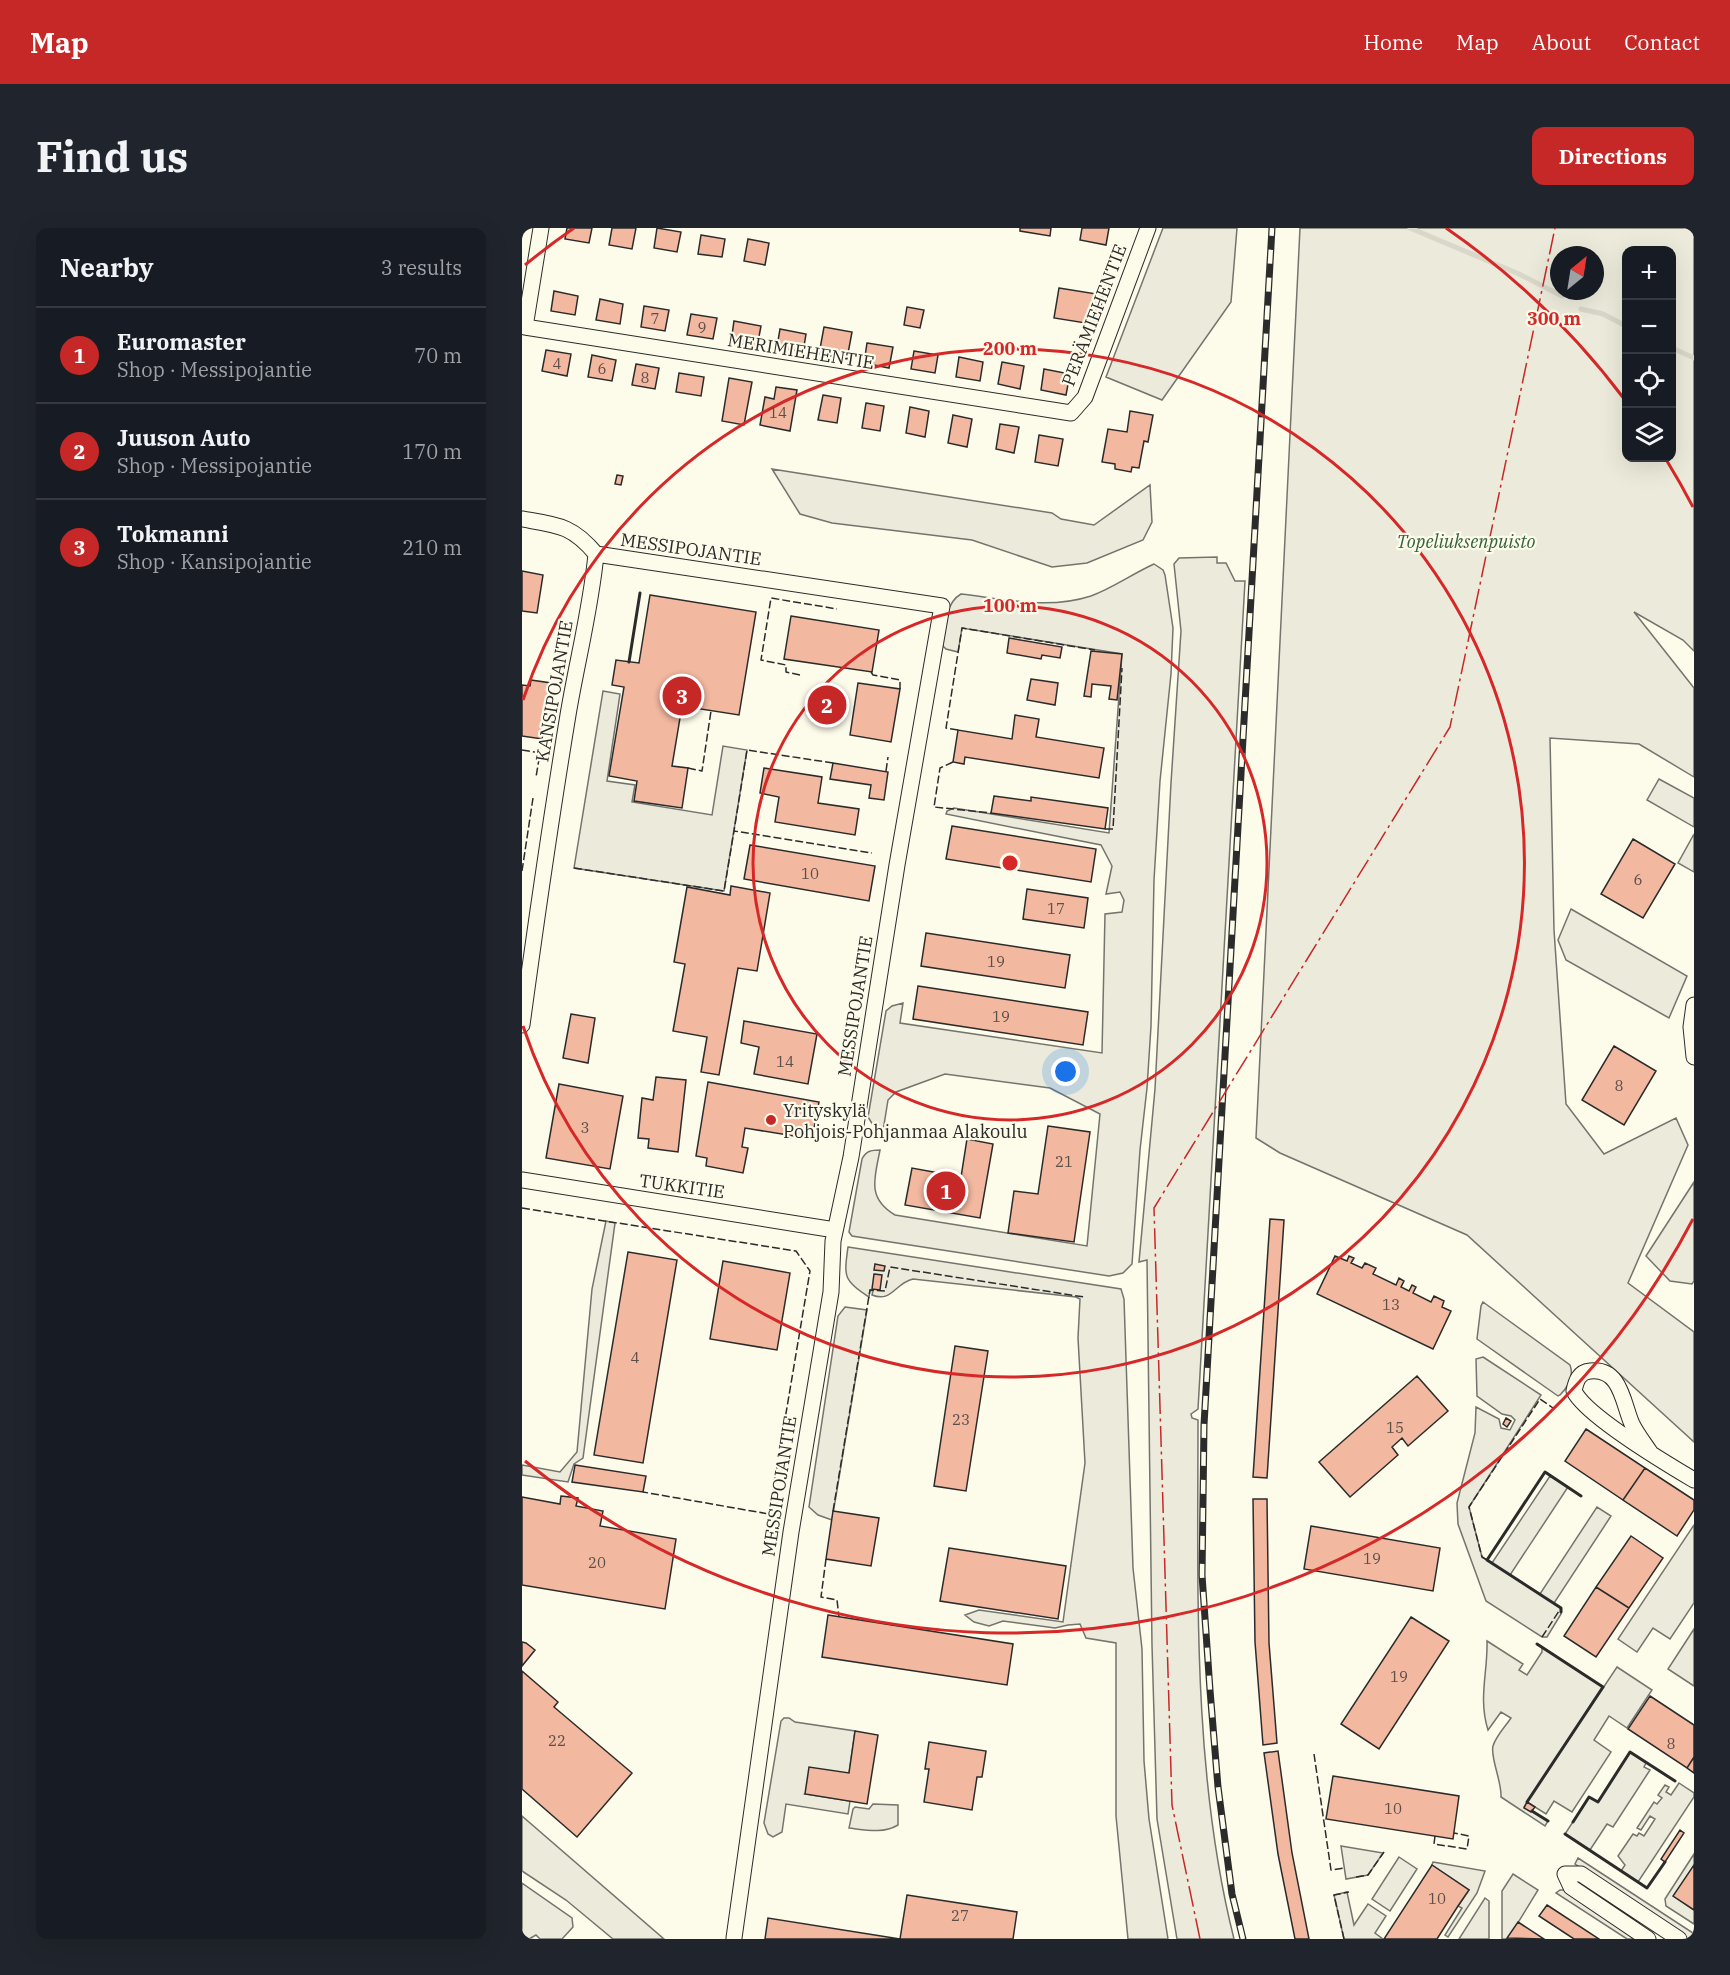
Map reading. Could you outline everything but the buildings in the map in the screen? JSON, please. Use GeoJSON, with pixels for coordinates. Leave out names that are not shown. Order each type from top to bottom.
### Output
{"type":"FeatureCollection","features":[{"type":"Feature","properties":{"kind":"street","name":"MERIMIEHENTIE"},"geometry":{"type":"LineString","coordinates":[[541,228],[525,327],[1071,413]]}},
{"type":"Feature","properties":{"kind":"street","name":"PERÄMIEHENTIE"},"geometry":{"type":"LineString","coordinates":[[1071,413],[1085,397],[1148,228]]}},
{"type":"Feature","properties":{"kind":"street"},"geometry":{"type":"LineString","coordinates":[[522,519],[561,526],[582,538],[596,554]]}},
{"type":"Feature","properties":{"kind":"street","name":"KANSIPOJANTIE"},"geometry":{"type":"LineString","coordinates":[[522,1025],[547,843],[572,688],[593,585],[596,554]]}},
{"type":"Feature","properties":{"kind":"street","name":"MESSIPOJANTIE"},"geometry":{"type":"LineString","coordinates":[[596,554],[942,606],[851,1157],[836,1230],[831,1292],[789,1543],[734,1938]]}},
{"type":"Feature","properties":{"kind":"street"},"geometry":{"type":"LineString","coordinates":[[1694,1005],[1691,1027],[1694,1057]]}},
{"type":"Feature","properties":{"kind":"street","name":"TUKKITIE"},"geometry":{"type":"LineString","coordinates":[[522,1180],[836,1230]]}},
{"type":"Feature","properties":{"kind":"street"},"geometry":{"type":"LineString","coordinates":[[1650,1452],[1633,1426],[1622,1390],[1615,1381],[1595,1371],[1585,1371],[1580,1375],[1574,1391],[1583,1405],[1650,1452],[1694,1480]]}},
{"type":"Feature","properties":{"kind":"street"},"geometry":{"type":"LineString","coordinates":[[1648,1939],[1571,1887],[1565,1874],[1581,1874],[1679,1939]]}},
{"type":"Feature","properties":{"kind":"green space"},"geometry":{"type":"Polygon","coordinates":[[[1163,228],[1237,228],[1231,302],[1162,400],[1106,377],[1163,228]]]}},
{"type":"Feature","properties":{"kind":"green space","name":"Topeliuksenpuisto"},"geometry":{"type":"Polygon","coordinates":[[[1300,228],[1694,228],[1694,651],[1683,640],[1634,612],[1694,688],[1694,777],[1639,744],[1550,738],[1554,930],[1566,1104],[1604,1154],[1676,1118],[1688,1145],[1628,1283],[1694,1332],[1694,1442],[1467,1235],[1280,1153],[1256,1138],[1300,228]]]}},
{"type":"Feature","properties":{"kind":"green space"},"geometry":{"type":"Polygon","coordinates":[[[772,469],[1052,513],[1061,519],[1094,525],[1150,485],[1152,522],[1143,540],[1087,563],[1052,567],[972,540],[832,523],[800,514],[772,469]]]}},
{"type":"Feature","properties":{"kind":"green space"},"geometry":{"type":"Polygon","coordinates":[[[1217,557],[1217,563],[1226,563],[1235,581],[1245,581],[1198,1409],[1191,1414],[1192,1418],[1198,1420],[1198,1615],[1204,1746],[1220,1876],[1234,1939],[1177,1939],[1157,1819],[1152,1645],[1147,1260],[1139,1262],[1155,1089],[1181,631],[1174,564],[1179,558],[1217,557]]]}},
{"type":"Feature","properties":{"kind":"green space"},"geometry":{"type":"Polygon","coordinates":[[[1154,564],[1163,570],[1165,575],[1173,628],[1154,880],[1151,1026],[1132,1264],[1123,1273],[1109,1276],[852,1236],[849,1232],[862,1159],[869,1152],[880,1150],[875,1178],[876,1194],[886,1208],[895,1215],[1087,1246],[1100,1114],[1050,1088],[945,1074],[896,1092],[888,1100],[883,1131],[873,1125],[868,1117],[886,1011],[892,1006],[903,1003],[900,1023],[1102,1053],[1105,914],[1122,912],[1124,900],[1120,892],[1106,894],[1112,866],[1101,845],[946,814],[954,808],[1109,833],[1122,654],[962,628],[958,652],[946,649],[942,645],[948,610],[961,594],[1043,603],[1075,600],[1099,593],[1154,564]]]}},
{"type":"Feature","properties":{"kind":"green space"},"geometry":{"type":"Polygon","coordinates":[[[606,1221],[615,1223],[583,1458],[574,1464],[568,1482],[522,1475],[522,1465],[560,1472],[577,1452],[592,1289],[606,1221]]]}},
{"type":"Feature","properties":{"kind":"green space"},"geometry":{"type":"Polygon","coordinates":[[[848,1247],[1121,1289],[1124,1299],[1133,1568],[1142,1649],[1144,1761],[1149,1819],[1168,1939],[1128,1939],[1116,1816],[1116,1643],[1086,1638],[1080,1624],[1055,1628],[1003,1621],[989,1626],[974,1622],[965,1615],[979,1610],[1063,1622],[1085,1463],[1078,1338],[1080,1299],[913,1279],[902,1284],[889,1295],[879,1297],[872,1295],[873,1291],[870,1290],[869,1297],[854,1287],[847,1277],[848,1247]]]}},
{"type":"Feature","properties":{"kind":"green space"},"geometry":{"type":"Polygon","coordinates":[[[1483,1302],[1570,1365],[1570,1381],[1560,1395],[1558,1396],[1477,1339],[1483,1302]]]}},
{"type":"Feature","properties":{"kind":"green space"},"geometry":{"type":"Polygon","coordinates":[[[845,1307],[867,1310],[832,1520],[818,1515],[809,1507],[838,1316],[845,1307]]]}},
{"type":"Feature","properties":{"kind":"green space"},"geometry":{"type":"Polygon","coordinates":[[[1483,1357],[1541,1395],[1469,1507],[1482,1557],[1492,1563],[1550,1476],[1568,1487],[1510,1575],[1540,1594],[1597,1507],[1611,1516],[1554,1603],[1561,1608],[1561,1614],[1547,1637],[1542,1637],[1486,1601],[1458,1524],[1457,1503],[1475,1433],[1476,1407],[1499,1419],[1501,1428],[1510,1430],[1515,1420],[1511,1416],[1502,1414],[1477,1396],[1476,1359],[1483,1357]]]}},
{"type":"Feature","properties":{"kind":"green space"},"geometry":{"type":"Polygon","coordinates":[[[1694,1629],[1694,1686],[1668,1669],[1694,1629]]]}},
{"type":"Feature","properties":{"kind":"green space"},"geometry":{"type":"Polygon","coordinates":[[[1487,1641],[1523,1664],[1519,1670],[1527,1675],[1542,1652],[1542,1647],[1603,1687],[1524,1807],[1548,1821],[1545,1826],[1501,1797],[1493,1746],[1511,1718],[1501,1712],[1488,1730],[1484,1707],[1487,1641]]]}},
{"type":"Feature","properties":{"kind":"green space"},"geometry":{"type":"Polygon","coordinates":[[[784,1718],[795,1722],[855,1731],[849,1773],[805,1794],[850,1801],[848,1814],[786,1804],[782,1832],[773,1837],[768,1834],[764,1823],[781,1721],[784,1718]]]}},
{"type":"Feature","properties":{"kind":"green space"},"geometry":{"type":"Polygon","coordinates":[[[1630,1752],[1646,1763],[1644,1767],[1650,1770],[1613,1827],[1607,1824],[1590,1850],[1565,1834],[1589,1797],[1598,1802],[1630,1752]]]}},
{"type":"Feature","properties":{"kind":"green space"},"geometry":{"type":"Polygon","coordinates":[[[1679,1783],[1694,1793],[1694,1797],[1638,1882],[1621,1871],[1625,1865],[1618,1856],[1633,1834],[1637,1836],[1639,1833],[1644,1836],[1655,1819],[1650,1816],[1641,1830],[1637,1828],[1654,1802],[1657,1804],[1662,1798],[1658,1795],[1665,1785],[1669,1787],[1666,1792],[1671,1795],[1679,1783]]]}},
{"type":"Feature","properties":{"kind":"green space"},"geometry":{"type":"Polygon","coordinates":[[[873,1804],[898,1805],[898,1825],[880,1830],[849,1828],[855,1807],[869,1809],[873,1804]]]}},
{"type":"Feature","properties":{"kind":"green space"},"geometry":{"type":"Polygon","coordinates":[[[522,1816],[664,1939],[613,1939],[566,1900],[522,1871],[522,1816]]]}},
{"type":"Feature","properties":{"kind":"green space"},"geometry":{"type":"Polygon","coordinates":[[[1341,1846],[1383,1853],[1368,1875],[1346,1879],[1341,1846]]]}},
{"type":"Feature","properties":{"kind":"green space"},"geometry":{"type":"Polygon","coordinates":[[[1694,1854],[1694,1865],[1674,1896],[1694,1910],[1694,1924],[1666,1906],[1665,1899],[1694,1854]]]}},
{"type":"Feature","properties":{"kind":"green space"},"geometry":{"type":"Polygon","coordinates":[[[1399,1857],[1417,1869],[1390,1911],[1372,1899],[1399,1857]]]}},
{"type":"Feature","properties":{"kind":"green space"},"geometry":{"type":"Polygon","coordinates":[[[1578,1858],[1693,1933],[1694,1939],[1688,1939],[1575,1864],[1578,1858]]]}},
{"type":"Feature","properties":{"kind":"green space"},"geometry":{"type":"Polygon","coordinates":[[[1433,1862],[1485,1871],[1477,1893],[1448,1937],[1445,1935],[1462,1908],[1458,1906],[1469,1890],[1432,1865],[1433,1862]]]}},
{"type":"Feature","properties":{"kind":"green space"},"geometry":{"type":"Polygon","coordinates":[[[1513,1874],[1538,1890],[1508,1939],[1502,1939],[1502,1891],[1513,1874]]]}},
{"type":"Feature","properties":{"kind":"green space"},"geometry":{"type":"Polygon","coordinates":[[[522,1883],[572,1918],[573,1927],[562,1939],[540,1939],[536,1935],[529,1939],[522,1934],[522,1883]]]}},
{"type":"Feature","properties":{"kind":"green space"},"geometry":{"type":"Polygon","coordinates":[[[1566,1890],[1640,1939],[1627,1939],[1556,1893],[1566,1890]]]}},
{"type":"Feature","properties":{"kind":"green space"},"geometry":{"type":"Polygon","coordinates":[[[1347,1892],[1354,1925],[1368,1904],[1386,1916],[1375,1933],[1383,1939],[1344,1939],[1334,1895],[1347,1892]]]}},
{"type":"Feature","properties":{"kind":"green space"},"geometry":{"type":"Polygon","coordinates":[[[1485,1898],[1489,1901],[1489,1939],[1459,1939],[1485,1898]]]}},
{"type":"Feature","properties":{"kind":"shaded area"},"geometry":{"type":"Polygon","coordinates":[[[603,691],[620,694],[607,781],[635,785],[632,802],[712,815],[723,746],[747,750],[724,891],[574,868],[603,691]]]}},
{"type":"Feature","properties":{"kind":"shaded area"},"geometry":{"type":"Polygon","coordinates":[[[1659,779],[1694,798],[1694,827],[1647,800],[1659,779]]]}},
{"type":"Feature","properties":{"kind":"shaded area"},"geometry":{"type":"Polygon","coordinates":[[[1694,834],[1694,872],[1678,863],[1694,834]]]}},
{"type":"Feature","properties":{"kind":"shaded area"},"geometry":{"type":"Polygon","coordinates":[[[1571,909],[1687,976],[1669,1018],[1566,960],[1558,940],[1571,909]]]}},
{"type":"Feature","properties":{"kind":"shaded area"},"geometry":{"type":"Polygon","coordinates":[[[1694,1182],[1694,1281],[1692,1284],[1670,1281],[1646,1256],[1694,1182]]]}},
{"type":"Feature","properties":{"kind":"shaded area"},"geometry":{"type":"Polygon","coordinates":[[[1694,1525],[1694,1603],[1670,1639],[1653,1628],[1637,1652],[1618,1639],[1694,1525]]]}},
{"type":"Feature","properties":{"kind":"shaded area"},"geometry":{"type":"Polygon","coordinates":[[[1617,1667],[1652,1690],[1627,1728],[1609,1716],[1594,1740],[1611,1752],[1572,1812],[1554,1801],[1546,1814],[1527,1802],[1617,1667]]]}},
{"type":"Feature","properties":{"kind":"waterway"},"geometry":{"type":"LineString","coordinates":[[1410,228],[1519,274],[1550,290]]}},
{"type":"Feature","properties":{"kind":"waterway"},"geometry":{"type":"LineString","coordinates":[[1581,309],[1603,314],[1622,324]]}},
{"type":"Feature","properties":{"kind":"waterway"},"geometry":{"type":"LineString","coordinates":[[1676,350],[1694,358]]}},
{"type":"Feature","properties":{"kind":"railway"},"geometry":{"type":"LineString","coordinates":[[1243,1939],[1232,1894],[1218,1787],[1210,1690],[1202,1575],[1204,1425],[1272,228]]}},
{"type":"Feature","properties":{"kind":"fence"},"geometry":{"type":"LineString","coordinates":[[800,675],[786,672],[786,665],[761,660],[771,598],[837,609]]}},
{"type":"Feature","properties":{"kind":"fence"},"geometry":{"type":"LineString","coordinates":[[958,730],[946,728],[962,628],[1095,650]]}},
{"type":"Feature","properties":{"kind":"fence"},"geometry":{"type":"LineString","coordinates":[[1105,829],[1113,829],[1122,668]]}},
{"type":"Feature","properties":{"kind":"fence"},"geometry":{"type":"LineString","coordinates":[[871,672],[873,675],[900,680],[900,689]]}},
{"type":"Feature","properties":{"kind":"fence"},"geometry":{"type":"LineString","coordinates":[[688,768],[702,771],[711,711]]}},
{"type":"Feature","properties":{"kind":"fence"},"geometry":{"type":"LineString","coordinates":[[522,750],[540,753],[536,777]]}},
{"type":"Feature","properties":{"kind":"fence"},"geometry":{"type":"LineString","coordinates":[[833,763],[747,750],[734,831],[872,853]]}},
{"type":"Feature","properties":{"kind":"fence"},"geometry":{"type":"LineString","coordinates":[[886,771],[888,757]]}},
{"type":"Feature","properties":{"kind":"fence"},"geometry":{"type":"LineString","coordinates":[[953,762],[940,768],[934,807],[991,813]]}},
{"type":"Feature","properties":{"kind":"fence"},"geometry":{"type":"LineString","coordinates":[[522,871],[533,798]]}},
{"type":"Feature","properties":{"kind":"fence"},"geometry":{"type":"LineString","coordinates":[[574,868],[724,891],[734,831]]}},
{"type":"Feature","properties":{"kind":"fence"},"geometry":{"type":"LineString","coordinates":[[522,1208],[796,1251],[810,1271],[769,1514],[643,1492]]}},
{"type":"Feature","properties":{"kind":"fence"},"geometry":{"type":"LineString","coordinates":[[833,1511],[870,1290],[885,1291],[890,1267],[1084,1297]]}},
{"type":"Feature","properties":{"kind":"fence"},"geometry":{"type":"LineString","coordinates":[[1487,1560],[1482,1557],[1469,1507],[1540,1399],[1553,1408]]}},
{"type":"Feature","properties":{"kind":"fence"},"geometry":{"type":"LineString","coordinates":[[826,1559],[821,1597],[837,1600],[839,1617]]}},
{"type":"Feature","properties":{"kind":"fence"},"geometry":{"type":"LineString","coordinates":[[1542,1637],[1561,1608]]}},
{"type":"Feature","properties":{"kind":"fence"},"geometry":{"type":"LineString","coordinates":[[1314,1754],[1331,1870],[1345,1868]]}},
{"type":"Feature","properties":{"kind":"fence"},"geometry":{"type":"LineString","coordinates":[[1435,1836],[1434,1844],[1467,1849],[1469,1836],[1454,1833]]}},
{"type":"Feature","properties":{"kind":"fence"},"geometry":{"type":"LineString","coordinates":[[1356,1877],[1368,1875],[1384,1852]]}},
{"type":"Feature","properties":{"kind":"fence"},"geometry":{"type":"LineString","coordinates":[[1344,1939],[1334,1895],[1349,1892]]}},
{"type":"Feature","properties":{"kind":"wall"},"geometry":{"type":"LineString","coordinates":[[629,662],[640,593]]}},
{"type":"Feature","properties":{"kind":"wall"},"geometry":{"type":"LineString","coordinates":[[1561,1612],[1561,1608],[1487,1560],[1545,1472],[1581,1496]]}},
{"type":"Feature","properties":{"kind":"wall"},"geometry":{"type":"LineString","coordinates":[[1527,1802],[1603,1687],[1537,1644]]}},
{"type":"Feature","properties":{"kind":"wall"},"geometry":{"type":"LineString","coordinates":[[1573,1822],[1589,1797],[1598,1802],[1630,1752],[1675,1781]]}},
{"type":"Feature","properties":{"kind":"wall"},"geometry":{"type":"LineString","coordinates":[[1532,1811],[1548,1821]]}},
{"type":"Feature","properties":{"kind":"wall"},"geometry":{"type":"LineString","coordinates":[[1565,1834],[1647,1888],[1665,1862]]}},
{"type":"Feature","properties":{"kind":"power"},"geometry":{"type":"LineString","coordinates":[[1200,1939],[1172,1805],[1154,1208],[1450,727],[1555,228]]}},
{"type":"Feature","properties":{"kind":"place","name":"Tokmanni"},"geometry":{"type":"Point","coordinates":[682,696]}},
{"type":"Feature","properties":{"kind":"place","name":"Juuson Auto"},"geometry":{"type":"Point","coordinates":[827,705]}},
{"type":"Feature","properties":{"kind":"place","name":"Yrityskylä Pohjois-Pohjanmaa Alakoulu"},"geometry":{"type":"Point","coordinates":[771,1120]}},
{"type":"Feature","properties":{"kind":"place","name":"Euromaster"},"geometry":{"type":"Point","coordinates":[946,1191]}}]}
